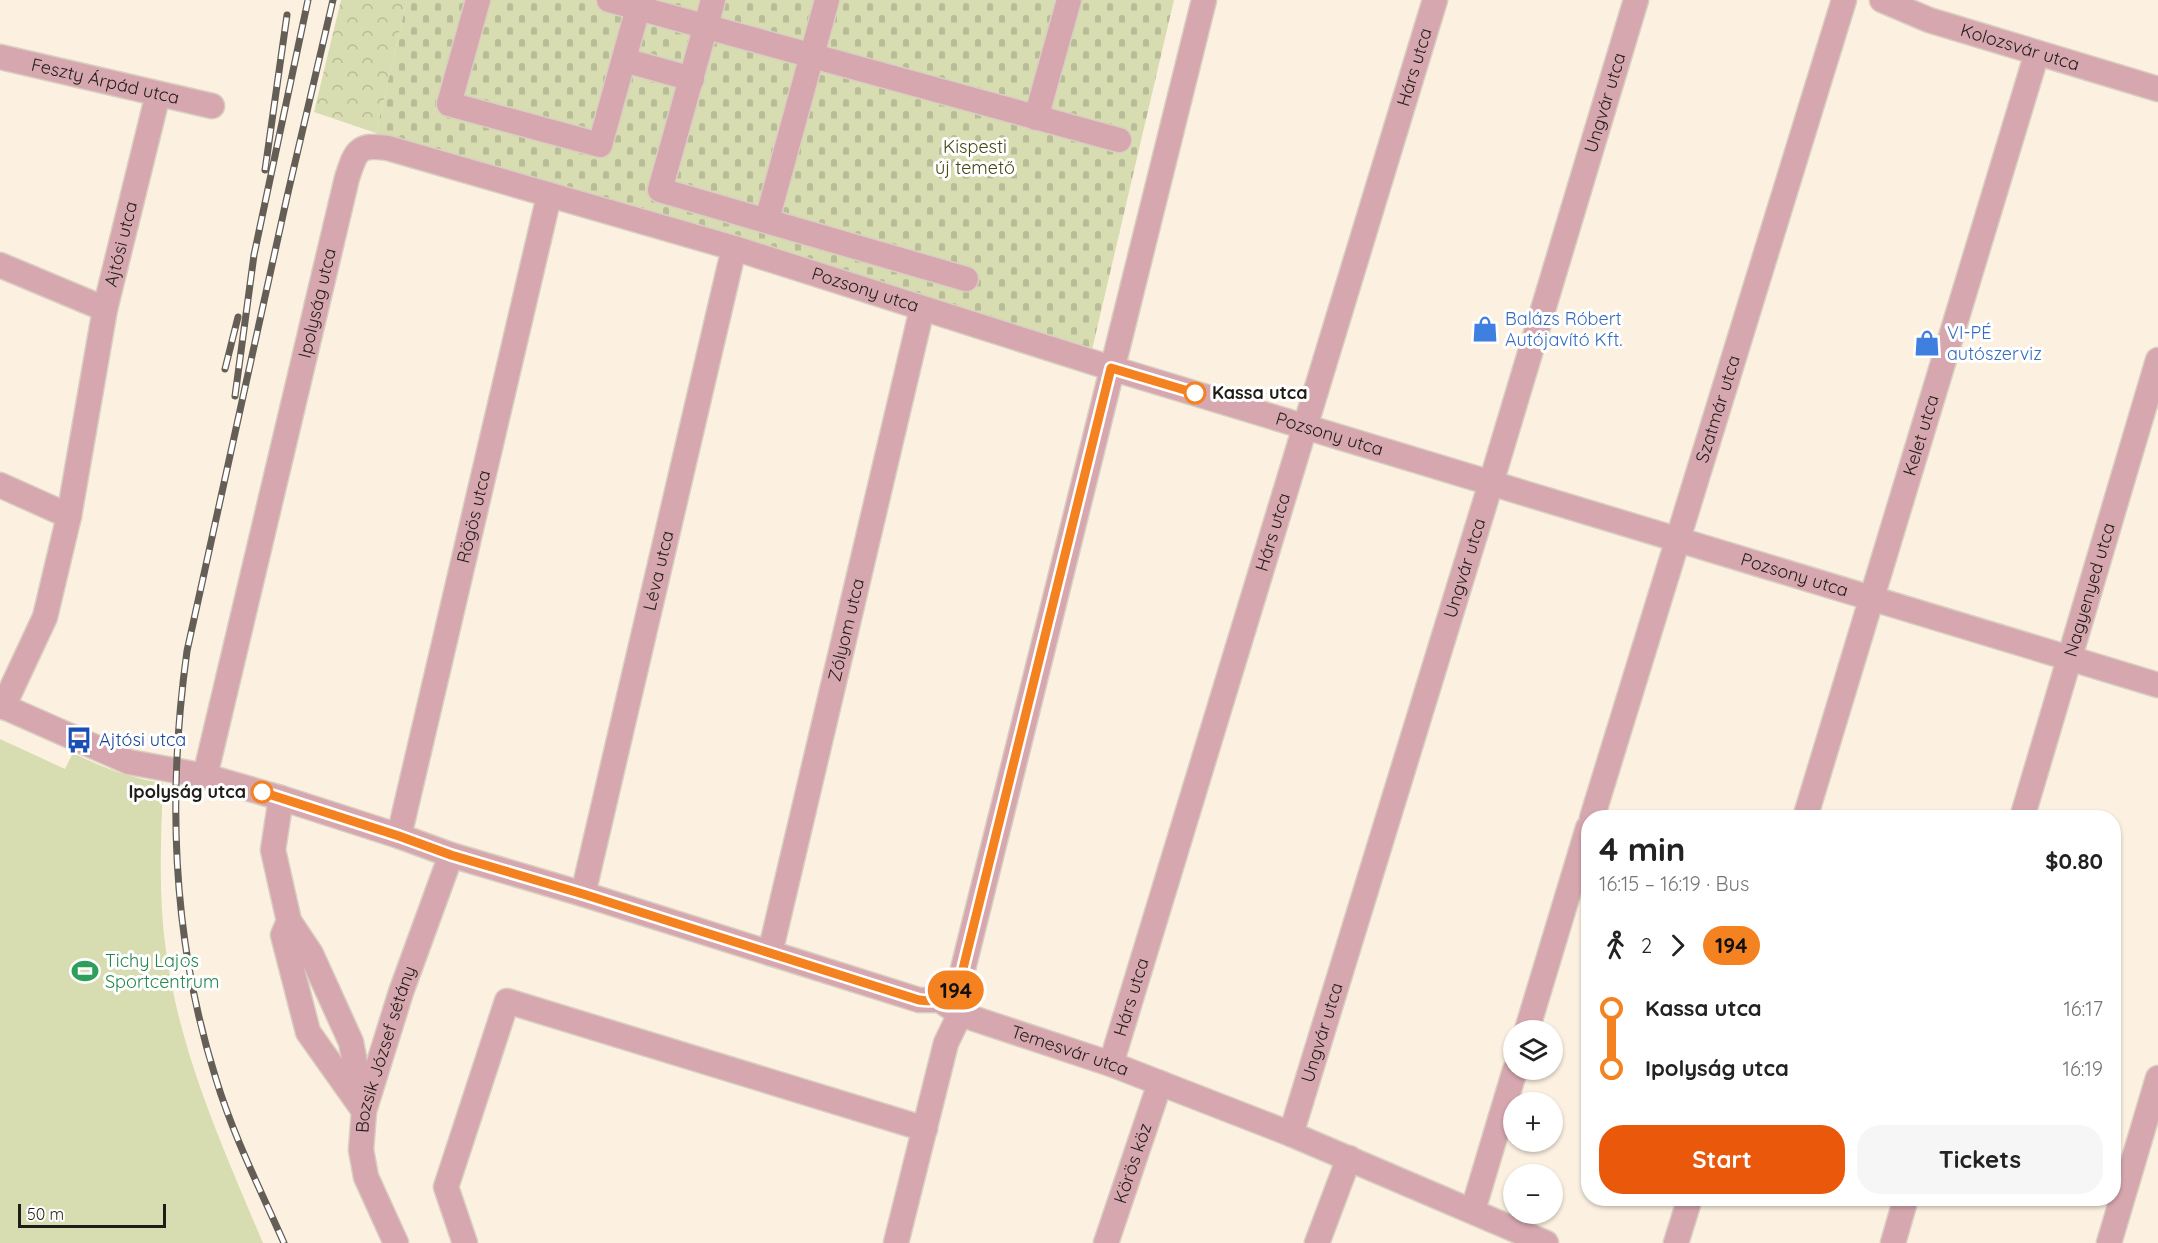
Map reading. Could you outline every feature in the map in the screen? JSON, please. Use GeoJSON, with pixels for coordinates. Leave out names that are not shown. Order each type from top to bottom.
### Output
{"type":"FeatureCollection","features":[{"type":"Feature","properties":{"kind":"street"},"geometry":{"type":"LineString","coordinates":[[478,0],[449,104],[600,145],[638,8]]}},
{"type":"Feature","properties":{"kind":"street"},"geometry":{"type":"LineString","coordinates":[[609,0],[1119,140]]}},
{"type":"Feature","properties":{"kind":"street"},"geometry":{"type":"LineString","coordinates":[[713,0],[660,190],[966,279]]}},
{"type":"Feature","properties":{"kind":"street"},"geometry":{"type":"LineString","coordinates":[[767,220],[827,0]]}},
{"type":"Feature","properties":{"kind":"street"},"geometry":{"type":"LineString","coordinates":[[1036,118],[1069,0]]}},
{"type":"Feature","properties":{"kind":"street"},"geometry":{"type":"LineString","coordinates":[[896,1243],[946,1043],[951,995],[958,989],[1204,0]]}},
{"type":"Feature","properties":{"kind":"street","name":"Hárs utca"},"geometry":{"type":"LineString","coordinates":[[1111,1064],[1435,0]]}},
{"type":"Feature","properties":{"kind":"street","name":"Ungvár utca"},"geometry":{"type":"LineString","coordinates":[[1291,1134],[1491,483],[1636,0]]}},
{"type":"Feature","properties":{"kind":"street","name":"Szatmár utca"},"geometry":{"type":"LineString","coordinates":[[1594,810],[1676,539],[1844,0]]}},
{"type":"Feature","properties":{"kind":"street","name":"Kolozsvár utca"},"geometry":{"type":"LineString","coordinates":[[1882,0],[1932,10],[2037,53],[2158,89]]}},
{"type":"Feature","properties":{"kind":"street","name":"Kelet utca"},"geometry":{"type":"LineString","coordinates":[[1808,810],[2037,53]]}},
{"type":"Feature","properties":{"kind":"street","name":"Feszty Árpád utca"},"geometry":{"type":"LineString","coordinates":[[0,57],[212,106]]}},
{"type":"Feature","properties":{"kind":"street"},"geometry":{"type":"LineString","coordinates":[[624,60],[692,79]]}},
{"type":"Feature","properties":{"kind":"street","name":"Ajtósi utca"},"geometry":{"type":"LineString","coordinates":[[1,706],[45,617],[69,516],[105,309],[158,94]]}},
{"type":"Feature","properties":{"kind":"street","name":"Pozsony utca"},"geometry":{"type":"LineString","coordinates":[[362,148],[371,146],[388,148],[734,248],[1111,368],[2158,685]]}},
{"type":"Feature","properties":{"kind":"street","name":"Ipolyság utca"},"geometry":{"type":"LineString","coordinates":[[205,776],[347,178],[355,154],[362,148]]}},
{"type":"Feature","properties":{"kind":"street","name":"Rögös utca"},"geometry":{"type":"LineString","coordinates":[[399,836],[549,196]]}},
{"type":"Feature","properties":{"kind":"street","name":"Léva utca"},"geometry":{"type":"LineString","coordinates":[[583,894],[734,248]]}},
{"type":"Feature","properties":{"kind":"street"},"geometry":{"type":"LineString","coordinates":[[0,265],[105,309]]}},
{"type":"Feature","properties":{"kind":"street","name":"Zólyom utca"},"geometry":{"type":"LineString","coordinates":[[770,953],[922,309]]}},
{"type":"Feature","properties":{"kind":"street","name":"Nagyenyed utca"},"geometry":{"type":"LineString","coordinates":[[2024,810],[2158,360]]}},
{"type":"Feature","properties":{"kind":"street"},"geometry":{"type":"LineString","coordinates":[[0,485],[69,516]]}},
{"type":"Feature","properties":{"kind":"street","name":"Temesvár utca"},"geometry":{"type":"LineString","coordinates":[[1,706],[129,762],[205,776],[280,798],[451,855],[583,894],[919,1000],[950,1007],[1111,1064],[1291,1134],[1473,1210],[1541,1242]]}},
{"type":"Feature","properties":{"kind":"street"},"geometry":{"type":"LineString","coordinates":[[280,798],[273,850],[289,921],[311,954],[351,1042],[364,1111]]}},
{"type":"Feature","properties":{"kind":"street"},"geometry":{"type":"LineString","coordinates":[[1530,1020],[1581,851]]}},
{"type":"Feature","properties":{"kind":"street","name":"Bozsik József sétány"},"geometry":{"type":"LineString","coordinates":[[396,1243],[366,1177],[361,1150],[364,1111],[401,992],[451,855]]}},
{"type":"Feature","properties":{"kind":"street"},"geometry":{"type":"LineString","coordinates":[[289,921],[283,935],[308,1032],[364,1111]]}},
{"type":"Feature","properties":{"kind":"street"},"geometry":{"type":"LineString","coordinates":[[465,1243],[446,1187],[507,1001],[925,1129]]}},
{"type":"Feature","properties":{"kind":"street"},"geometry":{"type":"LineString","coordinates":[[2121,1203],[2158,1078]]}},
{"type":"Feature","properties":{"kind":"street"},"geometry":{"type":"LineString","coordinates":[[1473,1210],[1512,1080]]}},
{"type":"Feature","properties":{"kind":"street","name":"Körös köz"},"geometry":{"type":"LineString","coordinates":[[1106,1243],[1160,1083]]}},
{"type":"Feature","properties":{"kind":"street"},"geometry":{"type":"LineString","coordinates":[[1317,1243],[1349,1158]]}},
{"type":"Feature","properties":{"kind":"street"},"geometry":{"type":"LineString","coordinates":[[1676,1243],[1688,1206]]}},
{"type":"Feature","properties":{"kind":"street"},"geometry":{"type":"LineString","coordinates":[[1893,1243],[1904,1206]]}},
{"type":"Feature","properties":{"kind":"street"},"geometry":{"type":"LineString","coordinates":[[2109,1243],[2120,1206]]}},
{"type":"Feature","properties":{"kind":"green space"},"geometry":{"type":"Polygon","coordinates":[[[341,0],[407,0],[376,133],[314,112],[341,0]]]}},
{"type":"Feature","properties":{"kind":"green space","name":"Kispesti új temető"},"geometry":{"type":"Polygon","coordinates":[[[407,0],[1174,0],[1091,354],[384,151],[376,133],[407,0]]]}},
{"type":"Feature","properties":{"kind":"green space","name":"Tichy Lajos Sportcentrum"},"geometry":{"type":"Polygon","coordinates":[[[0,739],[65,769],[73,753],[117,772],[163,783],[162,909],[166,951],[181,1027],[205,1100],[263,1243],[0,1243],[0,739]]]}},
{"type":"Feature","properties":{"kind":"railway"},"geometry":{"type":"LineString","coordinates":[[235,396],[254,255],[308,0]]}},
{"type":"Feature","properties":{"kind":"railway"},"geometry":{"type":"LineString","coordinates":[[284,1243],[230,1121],[201,1027],[182,920],[176,813],[177,759],[187,651],[333,0]]}},
{"type":"Feature","properties":{"kind":"railway"},"geometry":{"type":"LineString","coordinates":[[265,170],[287,15]]}},
{"type":"Feature","properties":{"kind":"railway"},"geometry":{"type":"LineString","coordinates":[[225,369],[238,317]]}},
{"type":"Feature","properties":{"kind":"bus line","name":"194"},"geometry":{"type":"LineString","coordinates":[[262,792],[451,855],[583,894],[919,1000],[940,1000],[958,989],[1111,368],[1195,393]]}},
{"type":"Feature","properties":{"kind":"place","name":"Balázs Róbert Autójavító Kft."},"geometry":{"type":"Point","coordinates":[1485,329]}},
{"type":"Feature","properties":{"kind":"place","name":"VI-PÉ autószerviz"},"geometry":{"type":"Point","coordinates":[1927,343]}},
{"type":"Feature","properties":{"kind":"place","name":"Kassa utca"},"geometry":{"type":"Point","coordinates":[1195,393]}},
{"type":"Feature","properties":{"kind":"place","name":"Ajtósi utca"},"geometry":{"type":"Point","coordinates":[79,740]}},
{"type":"Feature","properties":{"kind":"place","name":"Ipolyság utca"},"geometry":{"type":"Point","coordinates":[262,792]}},
{"type":"Feature","properties":{"kind":"place","name":"Tichy Lajos Sportcentrum"},"geometry":{"type":"Point","coordinates":[85,971]}}]}
